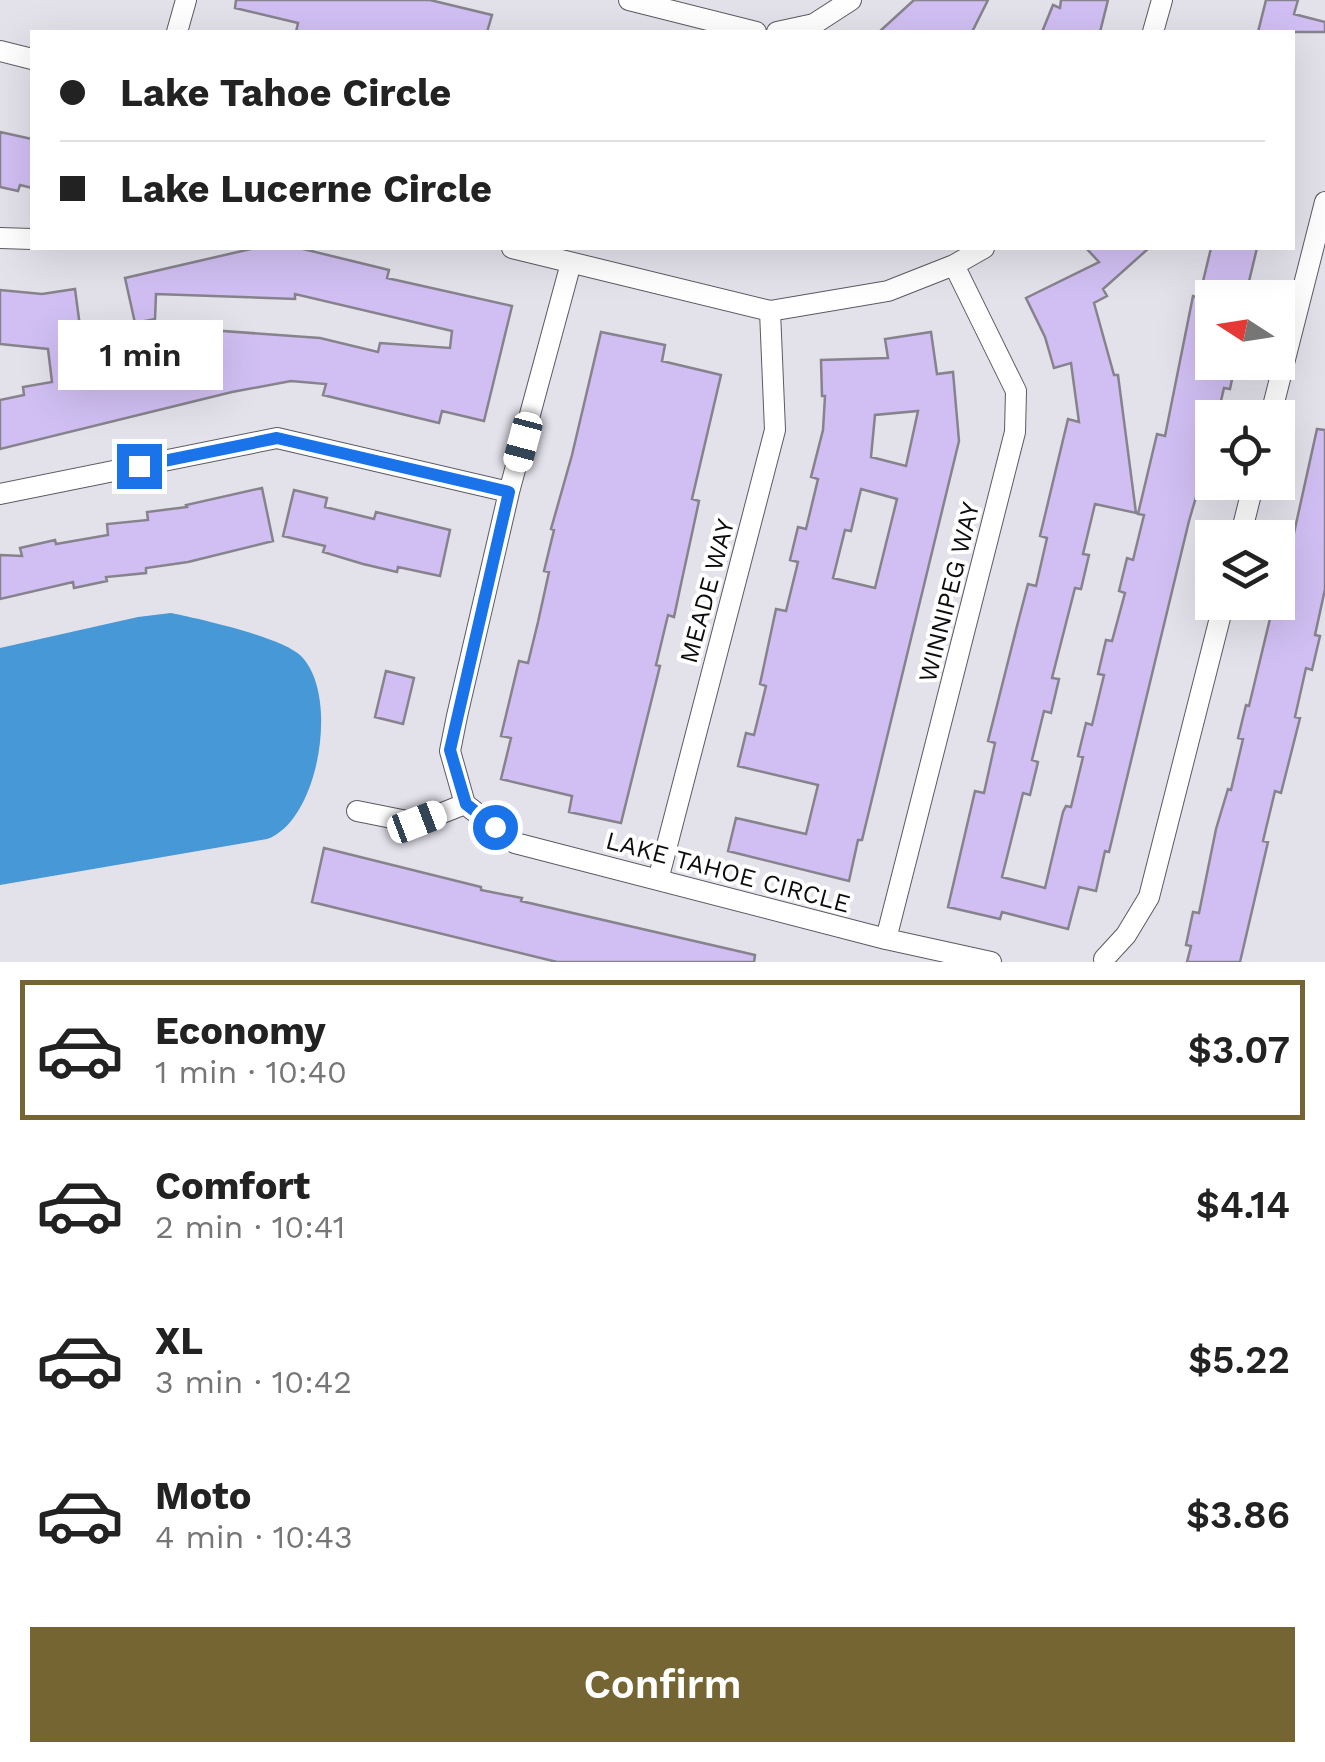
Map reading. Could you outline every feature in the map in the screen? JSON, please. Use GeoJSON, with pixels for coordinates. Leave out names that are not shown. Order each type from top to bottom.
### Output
{"type":"FeatureCollection","features":[{"type":"Feature","properties":{"kind":"street"},"geometry":{"type":"LineString","coordinates":[[178,30],[186,0]]}},
{"type":"Feature","properties":{"kind":"street"},"geometry":{"type":"LineString","coordinates":[[629,0],[748,30]]}},
{"type":"Feature","properties":{"kind":"street"},"geometry":{"type":"LineString","coordinates":[[786,30],[814,24],[850,0]]}},
{"type":"Feature","properties":{"kind":"street"},"geometry":{"type":"LineString","coordinates":[[1153,30],[1162,0]]}},
{"type":"Feature","properties":{"kind":"street"},"geometry":{"type":"LineString","coordinates":[[0,50],[30,58]]}},
{"type":"Feature","properties":{"kind":"street"},"geometry":{"type":"LineString","coordinates":[[1275,400],[1325,202]]}},
{"type":"Feature","properties":{"kind":"street"},"geometry":{"type":"LineString","coordinates":[[0,238],[30,239]]}},
{"type":"Feature","properties":{"kind":"street"},"geometry":{"type":"LineString","coordinates":[[520,250],[770,311],[888,292],[980,250]]}},
{"type":"Feature","properties":{"kind":"street"},"geometry":{"type":"LineString","coordinates":[[357,811],[417,822],[466,804],[450,750],[509,492],[571,263]]}},
{"type":"Feature","properties":{"kind":"street","name":"WINNIPEG WAY"},"geometry":{"type":"LineString","coordinates":[[886,939],[1014,432],[1016,391],[954,265]]}},
{"type":"Feature","properties":{"kind":"street","name":"MEADE WAY"},"geometry":{"type":"LineString","coordinates":[[658,880],[775,430],[770,311]]}},
{"type":"Feature","properties":{"kind":"street"},"geometry":{"type":"LineString","coordinates":[[0,494],[277,438],[509,492]]}},
{"type":"Feature","properties":{"kind":"street"},"geometry":{"type":"LineString","coordinates":[[1102,961],[1126,935],[1149,897],[1219,620]]}},
{"type":"Feature","properties":{"kind":"street","name":"LAKE TAHOE CIRCLE"},"geometry":{"type":"LineString","coordinates":[[466,804],[515,844],[991,962]]}},
{"type":"Feature","properties":{"kind":"water"},"geometry":{"type":"Polygon","coordinates":[[[171,613],[276,642],[301,656],[313,674],[321,726],[311,783],[300,808],[285,828],[267,839],[0,885],[0,648],[171,613]]]}},
{"type":"Feature","properties":{"kind":"building"},"geometry":{"type":"Polygon","coordinates":[[[236,0],[430,0],[492,15],[488,30],[296,30],[298,23],[235,8],[236,0]]]}},
{"type":"Feature","properties":{"kind":"building"},"geometry":{"type":"Polygon","coordinates":[[[914,0],[988,0],[973,30],[881,30],[914,0]]]}},
{"type":"Feature","properties":{"kind":"building"},"geometry":{"type":"Polygon","coordinates":[[[1061,0],[1108,0],[1100,30],[1043,30],[1053,5],[1060,8],[1061,0]]]}},
{"type":"Feature","properties":{"kind":"building"},"geometry":{"type":"Polygon","coordinates":[[[1266,0],[1298,0],[1294,14],[1325,22],[1325,32],[1258,30],[1266,0]]]}},
{"type":"Feature","properties":{"kind":"building"},"geometry":{"type":"Polygon","coordinates":[[[0,132],[30,139],[30,188],[20,185],[18,191],[0,187],[0,132]]]}},
{"type":"Feature","properties":{"kind":"building"},"geometry":{"type":"Polygon","coordinates":[[[246,250],[307,250],[389,270],[387,278],[512,306],[484,421],[442,411],[439,423],[323,395],[326,384],[291,381],[0,449],[0,400],[24,395],[23,387],[52,382],[48,349],[0,344],[0,290],[42,294],[75,289],[86,372],[147,359],[140,325],[320,338],[378,352],[380,343],[450,348],[452,331],[295,294],[295,299],[156,294],[155,319],[135,323],[125,278],[246,250]]]}},
{"type":"Feature","properties":{"kind":"building"},"geometry":{"type":"Polygon","coordinates":[[[1088,250],[1147,250],[1103,289],[1107,296],[1094,303],[1114,375],[1118,375],[1136,513],[1095,504],[1083,554],[1089,555],[1081,589],[1075,588],[1052,678],[1059,679],[1051,713],[1044,711],[1032,760],[1038,762],[1030,795],[1023,793],[1002,877],[1045,888],[1063,812],[1066,806],[1071,807],[1083,757],[1078,756],[1086,723],[1092,725],[1104,675],[1098,674],[1106,640],[1112,641],[1125,593],[1119,591],[1127,558],[1133,560],[1144,515],[1138,514],[1157,434],[1165,436],[1193,296],[1195,380],[1232,380],[1230,389],[1224,388],[1221,400],[1195,400],[1195,500],[1109,852],[1105,851],[1096,891],[1079,887],[1068,929],[1002,912],[1000,919],[948,907],[975,791],[984,793],[995,743],[988,741],[1028,584],[1036,586],[1047,538],[1040,536],[1068,419],[1079,422],[1071,363],[1054,368],[1045,337],[1026,298],[1099,262],[1088,250]]]}},
{"type":"Feature","properties":{"kind":"building"},"geometry":{"type":"Polygon","coordinates":[[[1211,250],[1257,250],[1249,280],[1203,280],[1211,250]]]}},
{"type":"Feature","properties":{"kind":"building"},"geometry":{"type":"Polygon","coordinates":[[[601,332],[665,345],[662,361],[721,375],[692,499],[699,501],[674,617],[668,615],[656,665],[660,666],[621,823],[569,812],[572,796],[501,779],[511,738],[501,736],[519,661],[528,663],[549,572],[544,571],[554,530],[551,529],[601,332]]]}},
{"type":"Feature","properties":{"kind":"building"},"geometry":{"type":"Polygon","coordinates":[[[931,332],[937,374],[953,372],[959,441],[849,881],[728,851],[736,818],[806,834],[818,785],[738,766],[746,733],[754,735],[766,686],[760,684],[776,609],[786,611],[798,562],[790,560],[798,527],[806,529],[818,479],[811,477],[823,430],[821,360],[888,358],[885,339],[931,332]],[[918,411],[875,415],[871,457],[906,466],[918,411]],[[861,489],[851,531],[845,530],[833,578],[875,588],[897,499],[861,489]]]}},
{"type":"Feature","properties":{"kind":"building"},"geometry":{"type":"Polygon","coordinates":[[[1317,429],[1325,430],[1325,589],[1315,635],[1320,636],[1312,670],[1306,668],[1295,717],[1300,718],[1281,793],[1275,791],[1263,841],[1268,842],[1240,962],[1187,962],[1191,946],[1186,945],[1193,912],[1199,913],[1216,829],[1228,789],[1231,790],[1243,739],[1238,738],[1270,620],[1295,620],[1295,528],[1317,429]]]}},
{"type":"Feature","properties":{"kind":"building"},"geometry":{"type":"Polygon","coordinates":[[[262,488],[273,541],[146,568],[146,573],[106,577],[107,581],[74,588],[73,582],[0,599],[0,555],[22,556],[20,548],[108,535],[107,524],[148,520],[147,512],[187,507],[262,488]]]}},
{"type":"Feature","properties":{"kind":"building"},"geometry":{"type":"Polygon","coordinates":[[[294,490],[327,498],[325,507],[374,519],[376,512],[450,530],[440,576],[363,564],[323,552],[325,546],[283,536],[294,490]]]}},
{"type":"Feature","properties":{"kind":"building"},"geometry":{"type":"Polygon","coordinates":[[[386,671],[414,678],[403,724],[375,717],[386,671]]]}},
{"type":"Feature","properties":{"kind":"building"},"geometry":{"type":"Polygon","coordinates":[[[324,848],[522,898],[521,901],[755,955],[754,962],[557,962],[312,902],[324,848]]]}},
{"type":"Feature","properties":{"kind":"route"},"geometry":{"type":"LineString","coordinates":[[139,466],[277,438],[509,492],[450,750],[466,804],[495,827]]}}]}
